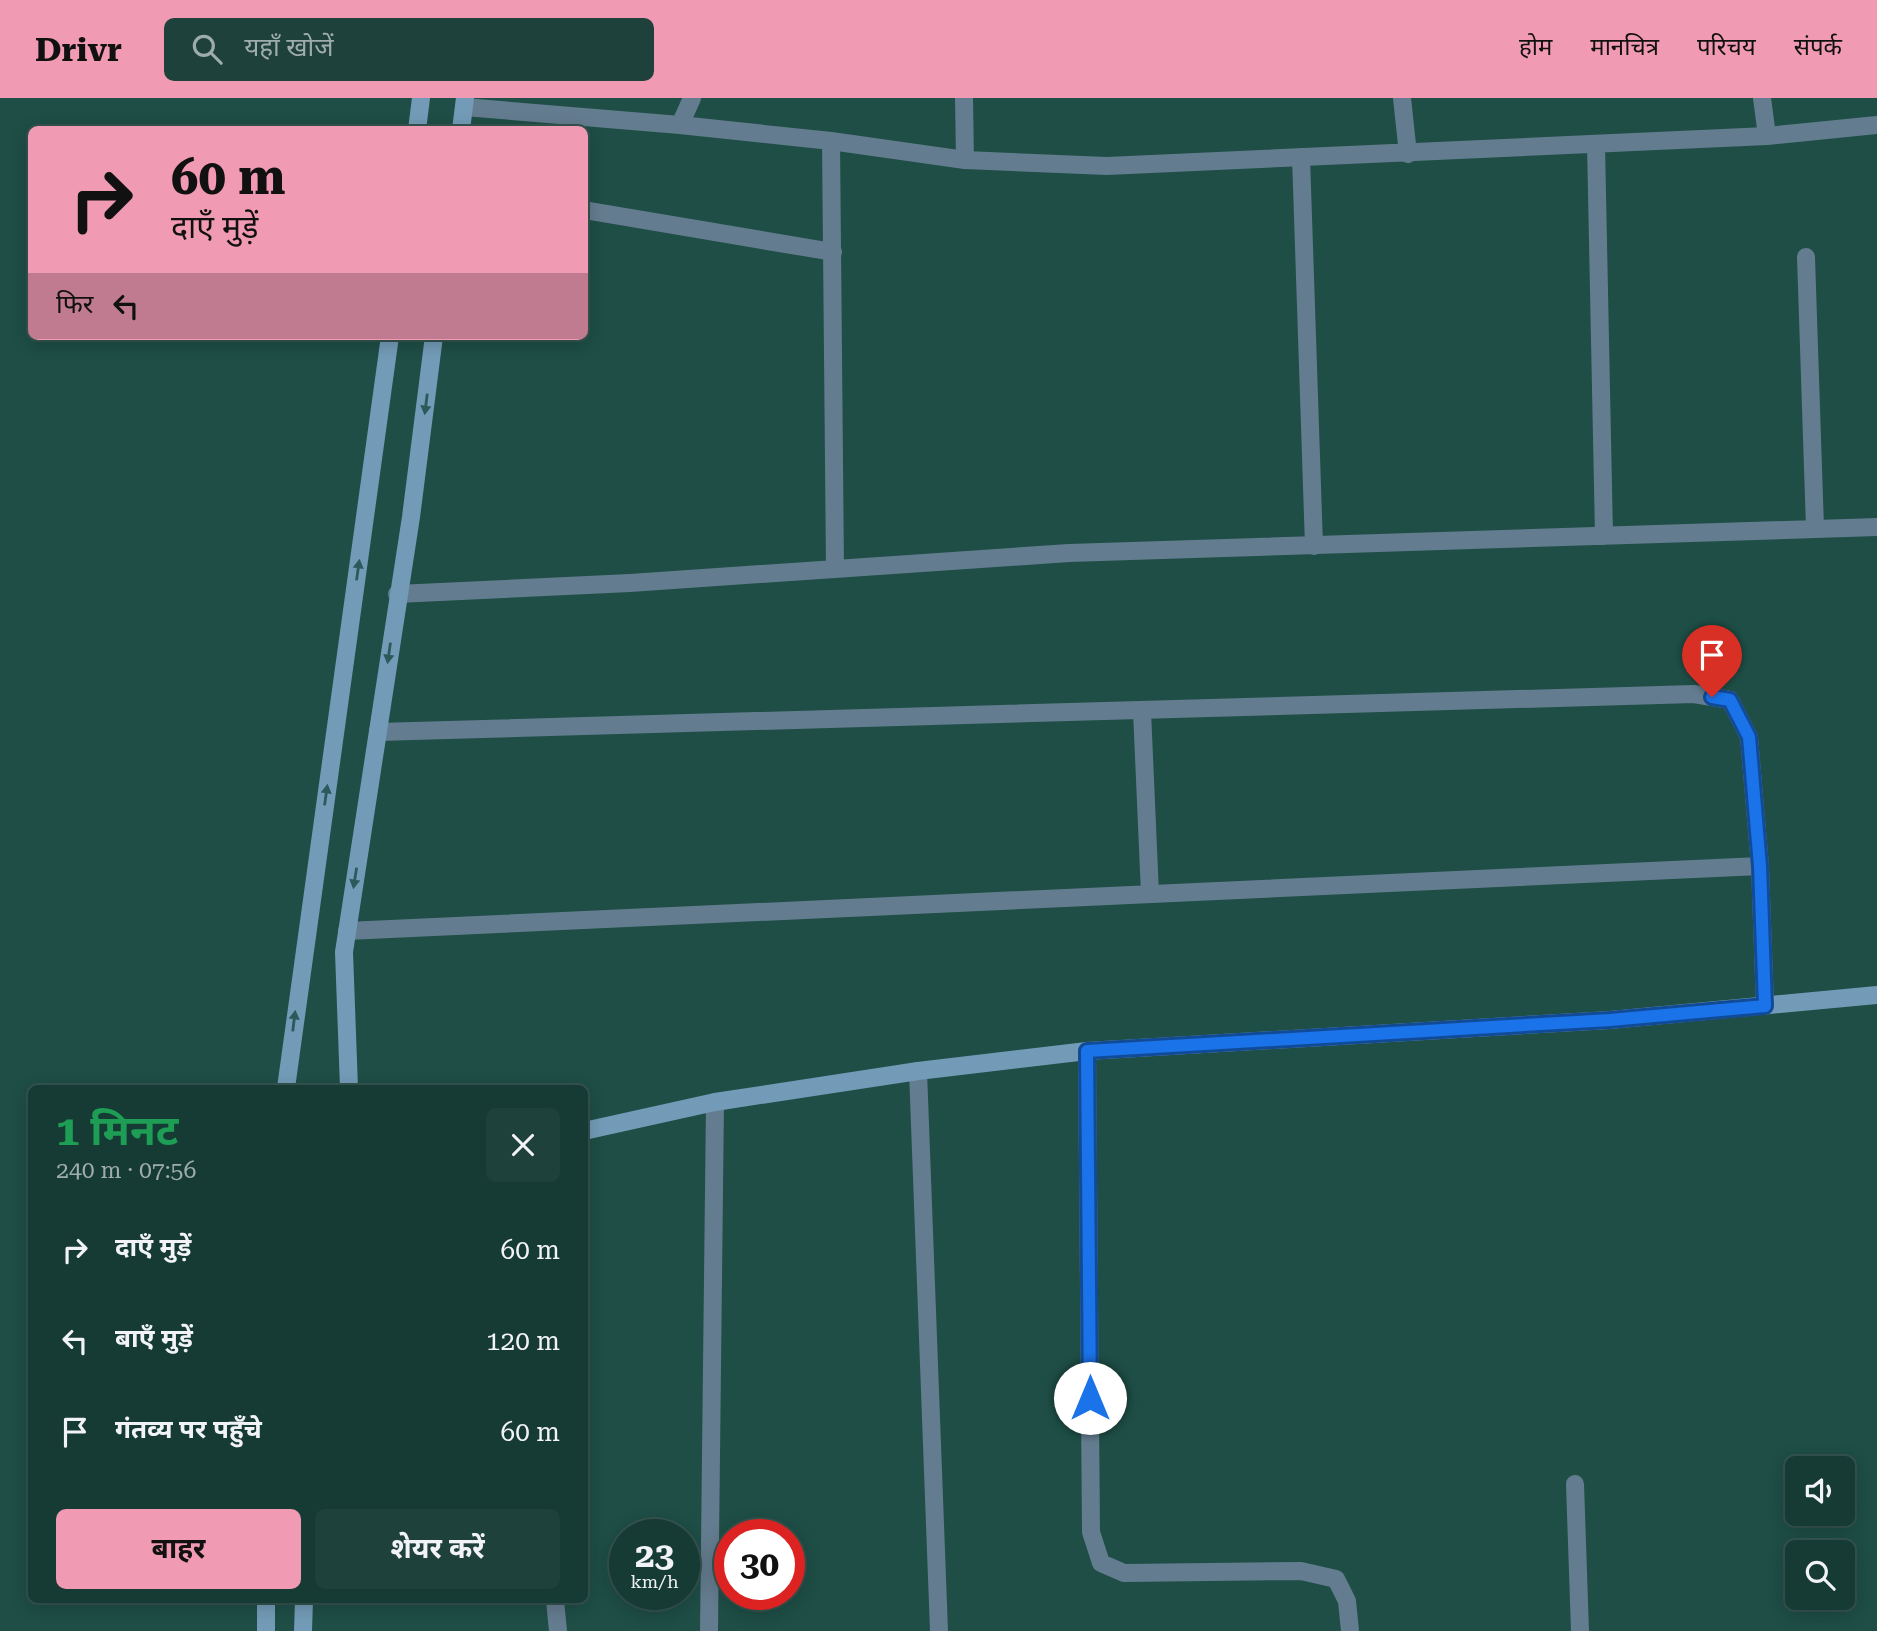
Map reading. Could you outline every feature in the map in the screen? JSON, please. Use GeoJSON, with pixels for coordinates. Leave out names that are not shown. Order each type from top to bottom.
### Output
{"type":"FeatureCollection","features":[{"type":"Feature","properties":{"kind":"street"},"geometry":{"type":"LineString","coordinates":[[418,126],[421,98]]}},
{"type":"Feature","properties":{"kind":"street"},"geometry":{"type":"LineString","coordinates":[[680,125],[692,98]]}},
{"type":"Feature","properties":{"kind":"street"},"geometry":{"type":"LineString","coordinates":[[964,98],[965,160]]}},
{"type":"Feature","properties":{"kind":"street"},"geometry":{"type":"LineString","coordinates":[[1402,98],[1408,153]]}},
{"type":"Feature","properties":{"kind":"street"},"geometry":{"type":"LineString","coordinates":[[1762,98],[1767,136]]}},
{"type":"Feature","properties":{"kind":"street"},"geometry":{"type":"LineString","coordinates":[[461,126],[464,103],[831,141],[965,160],[1107,166],[1767,136],[1877,125]]}},
{"type":"Feature","properties":{"kind":"street"},"geometry":{"type":"LineString","coordinates":[[831,141],[835,569]]}},
{"type":"Feature","properties":{"kind":"street"},"geometry":{"type":"LineString","coordinates":[[1596,144],[1604,536]]}},
{"type":"Feature","properties":{"kind":"street"},"geometry":{"type":"LineString","coordinates":[[1301,157],[1314,545]]}},
{"type":"Feature","properties":{"kind":"street"},"geometry":{"type":"LineString","coordinates":[[588,210],[833,252]]}},
{"type":"Feature","properties":{"kind":"street"},"geometry":{"type":"LineString","coordinates":[[1807,257],[1815,528]]}},
{"type":"Feature","properties":{"kind":"street"},"geometry":{"type":"LineString","coordinates":[[286,1085],[389,340]]}},
{"type":"Feature","properties":{"kind":"street"},"geometry":{"type":"LineString","coordinates":[[349,1085],[344,952],[397,594],[411,517],[433,340]]}},
{"type":"Feature","properties":{"kind":"street"},"geometry":{"type":"LineString","coordinates":[[397,594],[1069,553],[1877,527]]}},
{"type":"Feature","properties":{"kind":"street"},"geometry":{"type":"LineString","coordinates":[[378,732],[1694,694],[1730,700],[1749,737],[1760,866],[1765,1006]]}},
{"type":"Feature","properties":{"kind":"street"},"geometry":{"type":"LineString","coordinates":[[1142,711],[1150,894]]}},
{"type":"Feature","properties":{"kind":"street"},"geometry":{"type":"LineString","coordinates":[[347,931],[1760,866]]}},
{"type":"Feature","properties":{"kind":"street"},"geometry":{"type":"LineString","coordinates":[[588,1130],[715,1102],[918,1071],[1087,1051],[1610,1020],[1877,995]]}},
{"type":"Feature","properties":{"kind":"street"},"geometry":{"type":"LineString","coordinates":[[1087,1051],[1091,1532],[1101,1563],[1124,1573],[1323,1574],[1336,1579],[1347,1601],[1350,1631]]}},
{"type":"Feature","properties":{"kind":"street"},"geometry":{"type":"LineString","coordinates":[[918,1071],[939,1631]]}},
{"type":"Feature","properties":{"kind":"street"},"geometry":{"type":"LineString","coordinates":[[709,1631],[715,1102]]}},
{"type":"Feature","properties":{"kind":"street"},"geometry":{"type":"LineString","coordinates":[[1575,1485],[1580,1631]]}},
{"type":"Feature","properties":{"kind":"street"},"geometry":{"type":"LineString","coordinates":[[266,1603],[266,1631]]}},
{"type":"Feature","properties":{"kind":"street"},"geometry":{"type":"LineString","coordinates":[[303,1631],[304,1603]]}},
{"type":"Feature","properties":{"kind":"street"},"geometry":{"type":"LineString","coordinates":[[555,1603],[558,1631]]}},
{"type":"Feature","properties":{"kind":"route"},"geometry":{"type":"LineString","coordinates":[[1090,1398],[1087,1051],[1610,1020],[1765,1006],[1760,866],[1749,737],[1730,700],[1712,697]]}}]}
